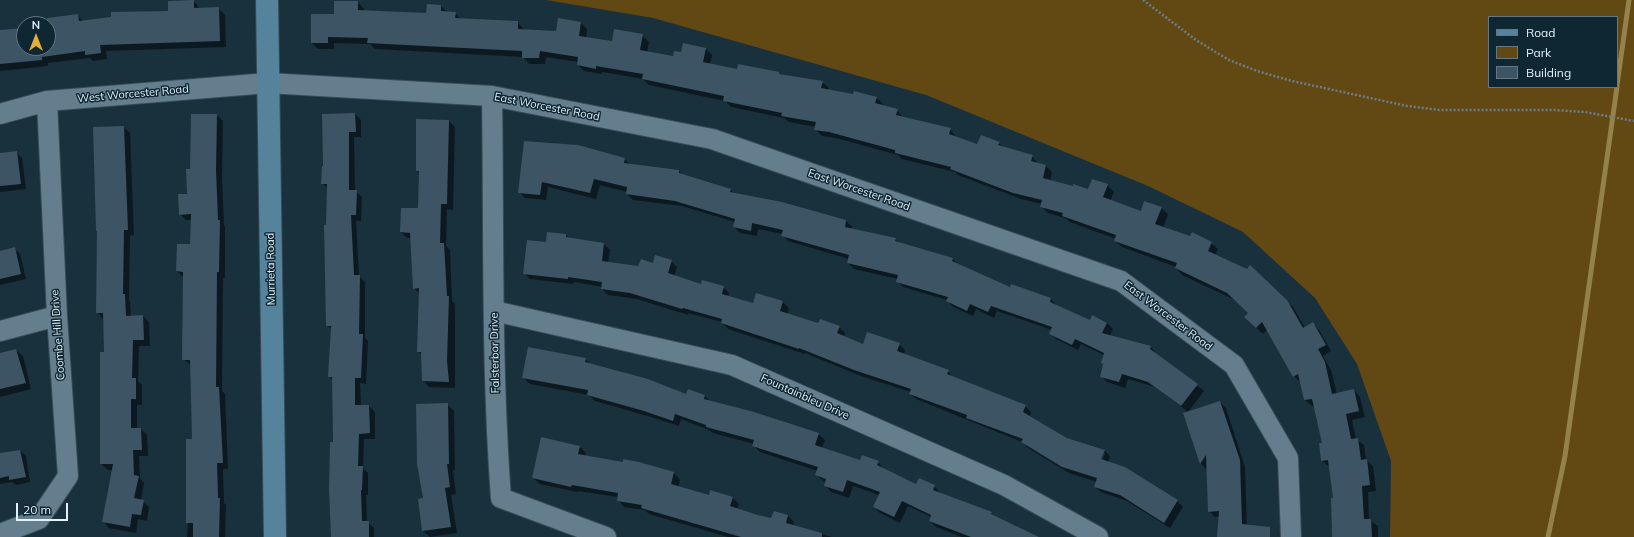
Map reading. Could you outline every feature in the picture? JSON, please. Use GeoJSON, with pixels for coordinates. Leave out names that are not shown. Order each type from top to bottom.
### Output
{"type":"FeatureCollection","features":[{"type":"Feature","properties":{"kind":"main road","name":"Murrieta Road"},"geometry":{"type":"LineString","coordinates":[[267,0],[275,537]]}},
{"type":"Feature","properties":{"kind":"street","name":"East Worcester Road"},"geometry":{"type":"LineString","coordinates":[[268,83],[492,96],[712,139],[1121,281],[1234,365],[1288,458],[1291,537]]}},
{"type":"Feature","properties":{"kind":"street","name":"West Worcester Road"},"geometry":{"type":"LineString","coordinates":[[0,114],[47,101],[268,83]]}},
{"type":"Feature","properties":{"kind":"street","name":"Falsterbor Drive"},"geometry":{"type":"LineString","coordinates":[[492,96],[494,310],[497,449],[500,498],[606,537]]}},
{"type":"Feature","properties":{"kind":"street","name":"Coombe Hill Drive"},"geometry":{"type":"LineString","coordinates":[[0,534],[39,519],[68,476],[57,316],[47,101]]}},
{"type":"Feature","properties":{"kind":"street","name":"Fountainbleu Drive"},"geometry":{"type":"LineString","coordinates":[[494,310],[732,365],[1004,484],[1098,537]]}},
{"type":"Feature","properties":{"kind":"street"},"geometry":{"type":"LineString","coordinates":[[0,330],[57,316]]}},
{"type":"Feature","properties":{"kind":"path"},"geometry":{"type":"LineString","coordinates":[[1143,0],[1196,40],[1229,60],[1257,71],[1292,81],[1408,106],[1439,110],[1554,110],[1604,115],[1634,121]]}},
{"type":"Feature","properties":{"kind":"green space"},"geometry":{"type":"Polygon","coordinates":[[[546,0],[1634,0],[1634,537],[1390,537],[1391,461],[1357,364],[1315,298],[1243,232],[1148,186],[926,95],[653,18],[546,0]]]}},
{"type":"Feature","properties":{"kind":"building"},"geometry":{"type":"Polygon","coordinates":[[[194,0],[194,8],[219,7],[220,41],[100,45],[101,53],[85,55],[85,51],[56,55],[56,17],[78,14],[79,21],[111,17],[111,12],[168,11],[168,1],[194,0]]]}},
{"type":"Feature","properties":{"kind":"building"},"geometry":{"type":"Polygon","coordinates":[[[334,1],[358,1],[358,10],[426,13],[427,4],[441,5],[441,11],[456,12],[455,18],[518,21],[518,29],[556,31],[558,18],[581,22],[579,36],[612,41],[614,29],[643,34],[640,50],[673,56],[674,51],[681,52],[683,43],[706,48],[703,62],[737,69],[738,64],[779,72],[779,74],[823,81],[821,88],[853,94],[854,91],[877,97],[875,103],[898,109],[896,115],[951,128],[949,134],[977,144],[981,135],[1000,142],[998,145],[1033,155],[1031,161],[1046,165],[1043,178],[1073,186],[1073,184],[1088,189],[1092,179],[1108,184],[1103,197],[1141,211],[1144,201],[1162,207],[1155,224],[1190,236],[1192,232],[1212,242],[1208,251],[1247,269],[1250,265],[1287,300],[1303,328],[1313,322],[1326,345],[1318,349],[1325,362],[1332,394],[1354,389],[1359,411],[1346,414],[1351,439],[1358,438],[1361,460],[1367,459],[1370,485],[1362,486],[1364,519],[1371,519],[1372,537],[1332,537],[1331,498],[1333,498],[1328,460],[1321,461],[1319,443],[1322,443],[1312,399],[1304,400],[1298,374],[1293,377],[1262,322],[1256,328],[1244,317],[1248,313],[1227,293],[1175,268],[1177,263],[1114,241],[1116,235],[1062,216],[1063,213],[1040,207],[1042,200],[1013,193],[950,169],[951,167],[895,153],[895,150],[829,132],[814,130],[816,122],[781,116],[782,113],[723,101],[724,96],[642,79],[643,74],[596,66],[596,69],[577,65],[578,57],[540,51],[539,58],[522,58],[522,51],[367,43],[368,38],[328,37],[328,43],[311,43],[311,14],[334,14],[334,1]]]}},
{"type":"Feature","properties":{"kind":"building"},"geometry":{"type":"Polygon","coordinates":[[[16,29],[16,56],[49,56],[42,57],[42,60],[0,64],[0,30],[16,29]]]}},
{"type":"Feature","properties":{"kind":"building"},"geometry":{"type":"Polygon","coordinates":[[[355,113],[356,132],[349,132],[349,190],[357,190],[356,215],[351,215],[354,275],[360,275],[359,334],[363,334],[361,378],[355,378],[355,405],[369,405],[370,433],[359,434],[358,466],[363,466],[361,490],[362,521],[369,521],[369,537],[331,537],[329,489],[330,442],[333,442],[332,377],[328,377],[331,326],[326,326],[324,225],[326,225],[327,184],[321,184],[323,166],[322,114],[355,113]]]}},
{"type":"Feature","properties":{"kind":"building"},"geometry":{"type":"Polygon","coordinates":[[[191,114],[217,114],[216,170],[218,220],[220,220],[219,272],[217,272],[216,387],[219,387],[223,463],[217,463],[218,498],[220,498],[219,537],[193,537],[193,523],[186,523],[186,439],[192,439],[190,360],[182,360],[183,272],[176,271],[177,244],[190,244],[191,214],[179,215],[178,194],[187,194],[186,169],[190,169],[191,114]]]}},
{"type":"Feature","properties":{"kind":"building"},"geometry":{"type":"Polygon","coordinates":[[[416,119],[449,120],[447,204],[441,204],[440,243],[444,243],[447,296],[449,296],[447,361],[449,382],[422,381],[421,352],[417,352],[419,288],[413,289],[410,233],[400,232],[401,208],[418,208],[419,171],[416,171],[416,119]]]}},
{"type":"Feature","properties":{"kind":"building"},"geometry":{"type":"Polygon","coordinates":[[[124,126],[128,230],[124,230],[123,294],[125,294],[126,316],[143,315],[144,340],[133,340],[132,378],[136,378],[136,399],[131,399],[131,428],[141,428],[142,450],[133,450],[134,475],[139,476],[134,498],[144,500],[141,515],[132,514],[130,527],[102,522],[113,464],[100,464],[100,352],[104,352],[103,313],[96,313],[97,231],[93,127],[124,126]]]}},
{"type":"Feature","properties":{"kind":"building"},"geometry":{"type":"Polygon","coordinates":[[[524,141],[578,145],[625,158],[624,163],[679,170],[679,173],[731,189],[730,192],[782,202],[846,220],[845,227],[896,238],[895,241],[953,258],[952,261],[1010,287],[1011,284],[1051,298],[1050,302],[1090,320],[1092,315],[1107,323],[1102,333],[1151,346],[1150,349],[1198,384],[1181,406],[1148,382],[1122,374],[1119,382],[1100,377],[1103,364],[1101,363],[1104,353],[1075,339],[1072,345],[1049,334],[1052,327],[991,306],[988,312],[970,304],[967,311],[946,301],[948,297],[896,282],[898,275],[847,263],[849,255],[781,236],[783,230],[752,223],[751,231],[733,227],[735,219],[675,201],[626,194],[627,187],[594,179],[590,193],[542,182],[540,195],[518,193],[524,141]]]}},
{"type":"Feature","properties":{"kind":"building"},"geometry":{"type":"Polygon","coordinates":[[[17,151],[21,184],[0,186],[0,153],[17,151]]]}},
{"type":"Feature","properties":{"kind":"building"},"geometry":{"type":"Polygon","coordinates":[[[547,232],[566,234],[566,237],[604,243],[602,261],[638,266],[641,259],[653,263],[655,255],[672,260],[668,273],[701,284],[702,280],[724,286],[722,294],[753,303],[756,293],[783,301],[780,311],[818,323],[820,319],[840,326],[837,333],[863,344],[867,332],[900,343],[897,351],[949,370],[947,374],[1026,405],[1023,412],[1067,438],[1105,450],[1101,459],[1125,467],[1178,500],[1164,523],[1120,495],[1094,487],[1097,478],[1062,467],[1021,442],[1023,439],[966,418],[967,415],[909,394],[911,389],[854,370],[799,348],[721,323],[722,319],[683,308],[682,309],[630,293],[601,289],[602,282],[568,277],[568,279],[523,274],[527,240],[546,242],[547,232]]]}},
{"type":"Feature","properties":{"kind":"building"},"geometry":{"type":"Polygon","coordinates":[[[15,247],[21,274],[0,279],[0,251],[15,247]]]}},
{"type":"Feature","properties":{"kind":"building"},"geometry":{"type":"Polygon","coordinates":[[[528,347],[586,358],[585,362],[648,379],[686,394],[688,389],[705,395],[704,399],[754,412],[819,433],[815,445],[860,460],[862,455],[879,461],[877,465],[916,484],[919,478],[935,485],[933,490],[992,512],[991,514],[1039,537],[971,537],[929,521],[931,515],[902,501],[894,517],[873,507],[880,492],[847,480],[843,492],[824,486],[826,479],[815,475],[818,467],[752,446],[754,440],[706,427],[706,425],[675,414],[673,421],[587,395],[588,390],[522,378],[528,347]]]}},
{"type":"Feature","properties":{"kind":"building"},"geometry":{"type":"Polygon","coordinates":[[[16,349],[26,383],[0,389],[0,353],[16,349]]]}},
{"type":"Feature","properties":{"kind":"building"},"geometry":{"type":"Polygon","coordinates":[[[1220,401],[1240,460],[1242,524],[1270,527],[1270,537],[1217,537],[1219,511],[1208,512],[1206,455],[1200,464],[1183,413],[1220,401]]]}},
{"type":"Feature","properties":{"kind":"building"},"geometry":{"type":"Polygon","coordinates":[[[448,403],[449,464],[447,464],[450,487],[445,488],[451,527],[422,531],[418,499],[423,498],[417,464],[416,404],[448,403]]]}},
{"type":"Feature","properties":{"kind":"building"},"geometry":{"type":"Polygon","coordinates":[[[541,437],[580,446],[578,454],[623,462],[623,459],[639,462],[674,472],[671,484],[709,495],[710,490],[733,497],[730,506],[758,515],[771,518],[774,511],[788,515],[786,523],[822,533],[822,537],[741,537],[641,508],[642,505],[617,501],[618,493],[572,485],[571,487],[532,478],[541,437]]]}},
{"type":"Feature","properties":{"kind":"building"},"geometry":{"type":"Polygon","coordinates":[[[20,450],[26,477],[9,480],[9,476],[0,478],[0,453],[20,450]]]}},
{"type":"Feature","properties":{"kind":"waterway"},"geometry":{"type":"LineString","coordinates":[[1618,78],[1629,0]]}},
{"type":"Feature","properties":{"kind":"waterway"},"geometry":{"type":"LineString","coordinates":[[1548,537],[1565,456],[1617,88]]}}]}
